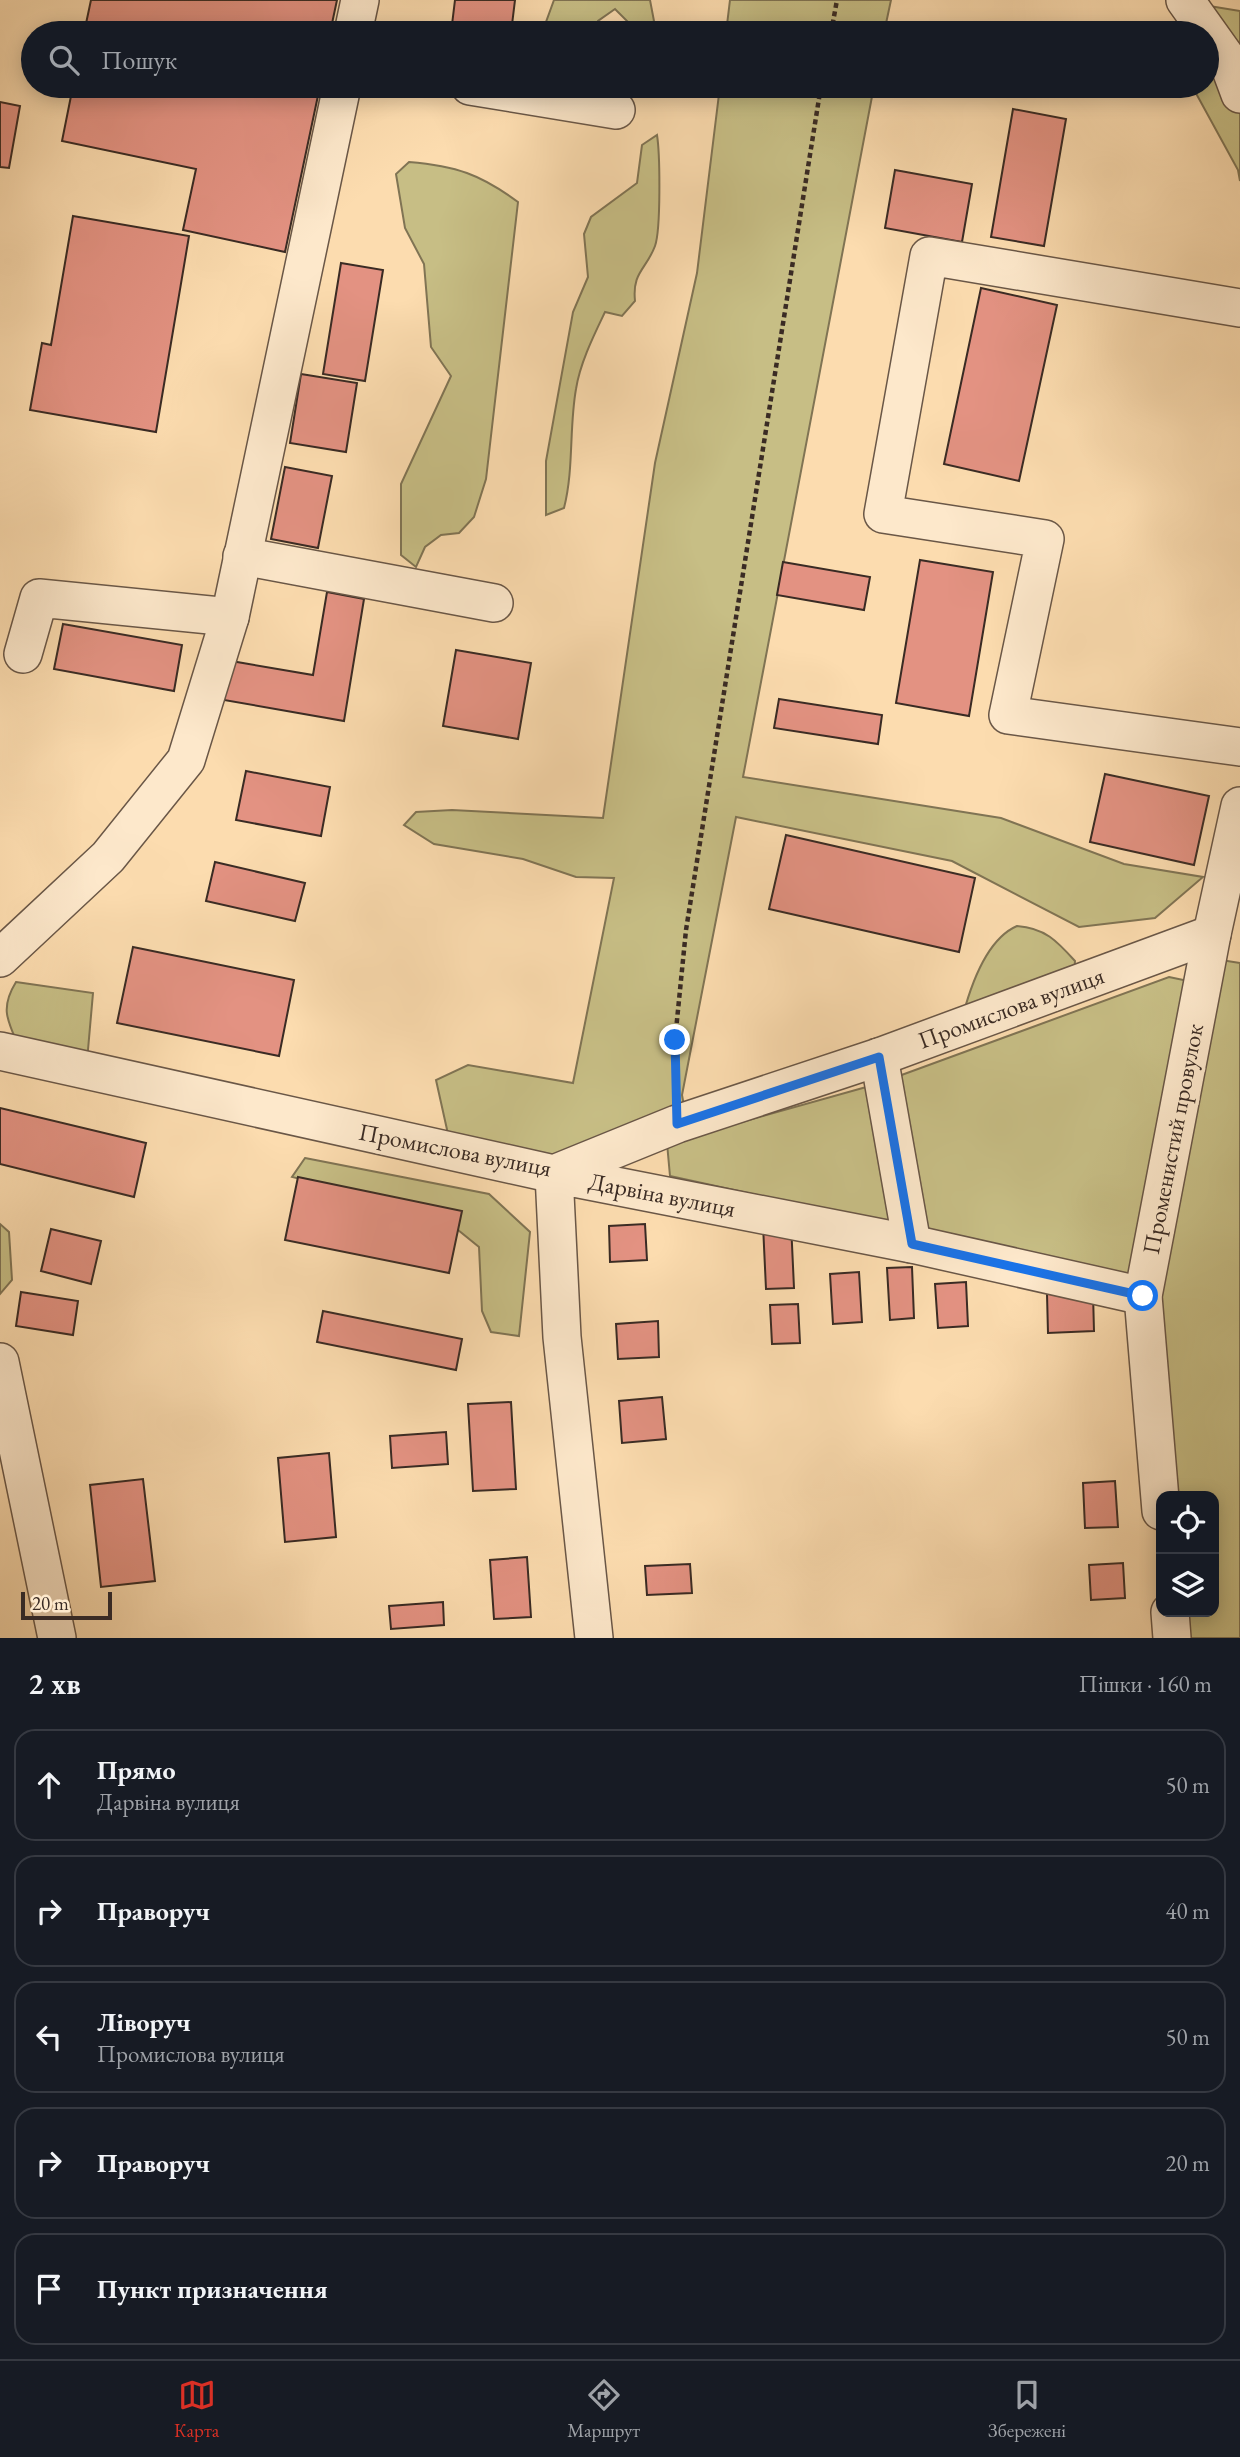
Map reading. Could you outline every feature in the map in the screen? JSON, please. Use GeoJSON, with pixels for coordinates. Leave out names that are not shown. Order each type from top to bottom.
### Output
{"type":"FeatureCollection","features":[{"type":"Feature","properties":{"kind":"street"},"geometry":{"type":"LineString","coordinates":[[356,21],[360,0]]}},
{"type":"Feature","properties":{"kind":"street"},"geometry":{"type":"LineString","coordinates":[[1185,0],[1200,21]]}},
{"type":"Feature","properties":{"kind":"street"},"geometry":{"type":"LineString","coordinates":[[1219,48],[1227,59],[1240,94]]}},
{"type":"Feature","properties":{"kind":"street"},"geometry":{"type":"LineString","coordinates":[[0,958],[108,858],[187,760],[230,617],[339,98]]}},
{"type":"Feature","properties":{"kind":"street"},"geometry":{"type":"LineString","coordinates":[[543,98],[616,110]]}},
{"type":"Feature","properties":{"kind":"street"},"geometry":{"type":"LineString","coordinates":[[1240,308],[929,256],[883,514],[1045,539],[1008,715],[1240,747]]}},
{"type":"Feature","properties":{"kind":"street"},"geometry":{"type":"LineString","coordinates":[[243,556],[494,603]]}},
{"type":"Feature","properties":{"kind":"street"},"geometry":{"type":"LineString","coordinates":[[23,654],[39,598],[230,617]]}},
{"type":"Feature","properties":{"kind":"street","name":"Променистий провулок"},"geometry":{"type":"LineString","coordinates":[[1159,1491],[1143,1296],[1226,937],[1240,806]]}},
{"type":"Feature","properties":{"kind":"street","name":"Промислова вулиця"},"geometry":{"type":"LineString","coordinates":[[0,1051],[554,1174],[677,1124],[1226,937]]}},
{"type":"Feature","properties":{"kind":"street"},"geometry":{"type":"LineString","coordinates":[[879,1057],[912,1244]]}},
{"type":"Feature","properties":{"kind":"street","name":"Дарвіна вулиця"},"geometry":{"type":"LineString","coordinates":[[594,1638],[562,1337],[554,1174],[912,1244],[1143,1296]]}},
{"type":"Feature","properties":{"kind":"street"},"geometry":{"type":"LineString","coordinates":[[0,1362],[57,1638]]}},
{"type":"Feature","properties":{"kind":"street"},"geometry":{"type":"LineString","coordinates":[[1170,1617],[1172,1638]]}},
{"type":"Feature","properties":{"kind":"path"},"geometry":{"type":"LineString","coordinates":[[833,21],[837,0]]}},
{"type":"Feature","properties":{"kind":"path"},"geometry":{"type":"LineString","coordinates":[[677,1124],[675,1040],[685,929],[819,98]]}},
{"type":"Feature","properties":{"kind":"shaded area"},"geometry":{"type":"Polygon","coordinates":[[[554,0],[650,0],[654,21],[627,21],[615,9],[598,21],[546,21],[554,0]]]}},
{"type":"Feature","properties":{"kind":"shaded area"},"geometry":{"type":"Polygon","coordinates":[[[730,0],[891,0],[887,21],[727,21],[730,0]]]}},
{"type":"Feature","properties":{"kind":"shaded area"},"geometry":{"type":"Polygon","coordinates":[[[1191,3],[1240,11],[1240,181],[1238,170],[1199,98],[1219,98],[1219,21],[1177,21],[1176,12],[1191,3]]]}},
{"type":"Feature","properties":{"kind":"shaded area"},"geometry":{"type":"Polygon","coordinates":[[[719,98],[872,98],[743,777],[1001,818],[1124,864],[1203,877],[1155,918],[1079,927],[952,861],[736,817],[682,1095],[684,1106],[554,1174],[448,1134],[436,1080],[468,1065],[573,1083],[614,878],[576,877],[523,859],[434,844],[404,825],[416,812],[452,810],[603,818],[655,463],[697,273],[719,98]]]}},
{"type":"Feature","properties":{"kind":"shaded area"},"geometry":{"type":"Polygon","coordinates":[[[657,135],[659,191],[655,246],[638,277],[635,301],[622,316],[605,312],[588,349],[576,389],[564,508],[546,515],[546,461],[573,312],[588,277],[584,234],[591,217],[637,183],[642,145],[657,135]]]}},
{"type":"Feature","properties":{"kind":"shaded area"},"geometry":{"type":"Polygon","coordinates":[[[409,162],[467,173],[492,184],[518,202],[486,479],[474,517],[459,533],[441,535],[425,547],[416,567],[401,555],[401,484],[451,376],[431,347],[424,264],[405,228],[396,174],[409,162]]]}},
{"type":"Feature","properties":{"kind":"shaded area"},"geometry":{"type":"Polygon","coordinates":[[[1017,926],[1043,933],[1056,942],[1075,961],[1074,973],[963,1015],[976,977],[989,952],[1006,932],[1017,926]]]}},
{"type":"Feature","properties":{"kind":"shaded area"},"geometry":{"type":"Polygon","coordinates":[[[1221,960],[1240,963],[1240,1638],[1184,1638],[1182,1617],[1219,1617],[1219,1491],[1170,1491],[1151,1297],[1221,960]]]}},
{"type":"Feature","properties":{"kind":"shaded area"},"geometry":{"type":"Polygon","coordinates":[[[1169,977],[1193,982],[1129,1276],[670,1176],[667,1143],[877,1084],[1169,977]]]}},
{"type":"Feature","properties":{"kind":"shaded area"},"geometry":{"type":"Polygon","coordinates":[[[16,982],[93,993],[87,1061],[19,1047],[7,1014],[8,999],[16,982]]]}},
{"type":"Feature","properties":{"kind":"shaded area"},"geometry":{"type":"Polygon","coordinates":[[[305,1158],[489,1194],[530,1232],[519,1336],[491,1332],[482,1311],[479,1247],[437,1213],[292,1177],[305,1158]]]}},
{"type":"Feature","properties":{"kind":"shaded area"},"geometry":{"type":"Polygon","coordinates":[[[0,1224],[9,1232],[12,1280],[0,1294],[0,1224]]]}},
{"type":"Feature","properties":{"kind":"building"},"geometry":{"type":"Polygon","coordinates":[[[91,0],[337,0],[333,21],[87,21],[91,0]]]}},
{"type":"Feature","properties":{"kind":"building"},"geometry":{"type":"Polygon","coordinates":[[[455,0],[515,0],[512,21],[452,21],[455,0]]]}},
{"type":"Feature","properties":{"kind":"building"},"geometry":{"type":"Polygon","coordinates":[[[71,98],[317,98],[285,252],[183,230],[196,169],[62,141],[71,98]]]}},
{"type":"Feature","properties":{"kind":"building"},"geometry":{"type":"Polygon","coordinates":[[[0,102],[20,106],[9,168],[0,167],[0,102]]]}},
{"type":"Feature","properties":{"kind":"building"},"geometry":{"type":"Polygon","coordinates":[[[1013,109],[1066,119],[1044,246],[991,237],[1013,109]]]}},
{"type":"Feature","properties":{"kind":"building"},"geometry":{"type":"Polygon","coordinates":[[[895,170],[972,184],[962,242],[885,228],[895,170]]]}},
{"type":"Feature","properties":{"kind":"building"},"geometry":{"type":"Polygon","coordinates":[[[73,216],[189,236],[156,432],[30,410],[42,343],[51,345],[73,216]]]}},
{"type":"Feature","properties":{"kind":"building"},"geometry":{"type":"Polygon","coordinates":[[[341,263],[383,270],[365,381],[323,374],[341,263]]]}},
{"type":"Feature","properties":{"kind":"building"},"geometry":{"type":"Polygon","coordinates":[[[981,288],[1057,305],[1019,481],[944,464],[981,288]]]}},
{"type":"Feature","properties":{"kind":"building"},"geometry":{"type":"Polygon","coordinates":[[[301,374],[357,383],[346,452],[290,443],[301,374]]]}},
{"type":"Feature","properties":{"kind":"building"},"geometry":{"type":"Polygon","coordinates":[[[285,467],[332,476],[318,548],[271,539],[285,467]]]}},
{"type":"Feature","properties":{"kind":"building"},"geometry":{"type":"Polygon","coordinates":[[[920,560],[993,572],[969,716],[896,703],[920,560]]]}},
{"type":"Feature","properties":{"kind":"building"},"geometry":{"type":"Polygon","coordinates":[[[783,562],[870,577],[864,610],[777,595],[783,562]]]}},
{"type":"Feature","properties":{"kind":"building"},"geometry":{"type":"Polygon","coordinates":[[[327,592],[364,599],[344,721],[224,700],[231,661],[313,675],[327,592]]]}},
{"type":"Feature","properties":{"kind":"building"},"geometry":{"type":"Polygon","coordinates":[[[63,624],[182,645],[174,691],[54,669],[63,624]]]}},
{"type":"Feature","properties":{"kind":"building"},"geometry":{"type":"Polygon","coordinates":[[[456,650],[531,663],[518,739],[443,726],[456,650]]]}},
{"type":"Feature","properties":{"kind":"building"},"geometry":{"type":"Polygon","coordinates":[[[779,699],[882,715],[878,744],[774,728],[779,699]]]}},
{"type":"Feature","properties":{"kind":"building"},"geometry":{"type":"Polygon","coordinates":[[[246,771],[330,787],[321,836],[236,820],[246,771]]]}},
{"type":"Feature","properties":{"kind":"building"},"geometry":{"type":"Polygon","coordinates":[[[1105,774],[1209,796],[1194,865],[1090,842],[1105,774]]]}},
{"type":"Feature","properties":{"kind":"building"},"geometry":{"type":"Polygon","coordinates":[[[786,835],[975,878],[959,952],[769,909],[786,835]]]}},
{"type":"Feature","properties":{"kind":"building"},"geometry":{"type":"Polygon","coordinates":[[[215,862],[305,883],[295,921],[206,901],[215,862]]]}},
{"type":"Feature","properties":{"kind":"building"},"geometry":{"type":"Polygon","coordinates":[[[133,947],[294,980],[279,1056],[117,1023],[133,947]]]}},
{"type":"Feature","properties":{"kind":"building"},"geometry":{"type":"Polygon","coordinates":[[[0,1108],[146,1143],[134,1197],[0,1164],[0,1108]]]}},
{"type":"Feature","properties":{"kind":"building"},"geometry":{"type":"Polygon","coordinates":[[[298,1177],[462,1211],[449,1273],[285,1240],[298,1177]]]}},
{"type":"Feature","properties":{"kind":"building"},"geometry":{"type":"Polygon","coordinates":[[[791,1223],[794,1288],[766,1289],[763,1225],[791,1223]]]}},
{"type":"Feature","properties":{"kind":"building"},"geometry":{"type":"Polygon","coordinates":[[[645,1224],[647,1260],[610,1262],[609,1226],[645,1224]]]}},
{"type":"Feature","properties":{"kind":"building"},"geometry":{"type":"Polygon","coordinates":[[[51,1229],[101,1241],[91,1284],[41,1271],[51,1229]]]}},
{"type":"Feature","properties":{"kind":"building"},"geometry":{"type":"Polygon","coordinates":[[[912,1267],[914,1318],[890,1320],[887,1268],[912,1267]]]}},
{"type":"Feature","properties":{"kind":"building"},"geometry":{"type":"Polygon","coordinates":[[[859,1272],[862,1322],[833,1324],[830,1274],[859,1272]]]}},
{"type":"Feature","properties":{"kind":"building"},"geometry":{"type":"Polygon","coordinates":[[[966,1282],[968,1326],[938,1328],[935,1284],[966,1282]]]}},
{"type":"Feature","properties":{"kind":"building"},"geometry":{"type":"Polygon","coordinates":[[[21,1292],[78,1301],[73,1335],[16,1326],[21,1292]]]}},
{"type":"Feature","properties":{"kind":"building"},"geometry":{"type":"Polygon","coordinates":[[[1093,1293],[1094,1331],[1048,1333],[1047,1294],[1093,1293]]]}},
{"type":"Feature","properties":{"kind":"building"},"geometry":{"type":"Polygon","coordinates":[[[798,1304],[800,1343],[772,1344],[770,1305],[798,1304]]]}},
{"type":"Feature","properties":{"kind":"building"},"geometry":{"type":"Polygon","coordinates":[[[323,1311],[462,1339],[456,1370],[317,1342],[323,1311]]]}},
{"type":"Feature","properties":{"kind":"building"},"geometry":{"type":"Polygon","coordinates":[[[658,1321],[659,1357],[618,1359],[616,1324],[658,1321]]]}},
{"type":"Feature","properties":{"kind":"building"},"geometry":{"type":"Polygon","coordinates":[[[662,1397],[666,1439],[622,1443],[619,1401],[662,1397]]]}},
{"type":"Feature","properties":{"kind":"building"},"geometry":{"type":"Polygon","coordinates":[[[511,1402],[516,1489],[473,1491],[468,1404],[511,1402]]]}},
{"type":"Feature","properties":{"kind":"building"},"geometry":{"type":"Polygon","coordinates":[[[446,1432],[448,1464],[392,1468],[390,1436],[446,1432]]]}},
{"type":"Feature","properties":{"kind":"building"},"geometry":{"type":"Polygon","coordinates":[[[329,1453],[336,1537],[285,1542],[278,1458],[329,1453]]]}},
{"type":"Feature","properties":{"kind":"building"},"geometry":{"type":"Polygon","coordinates":[[[143,1479],[155,1581],[101,1587],[90,1485],[143,1479]]]}},
{"type":"Feature","properties":{"kind":"building"},"geometry":{"type":"Polygon","coordinates":[[[1115,1481],[1118,1527],[1085,1528],[1083,1483],[1115,1481]]]}},
{"type":"Feature","properties":{"kind":"building"},"geometry":{"type":"Polygon","coordinates":[[[527,1557],[531,1617],[494,1619],[490,1560],[527,1557]]]}},
{"type":"Feature","properties":{"kind":"building"},"geometry":{"type":"Polygon","coordinates":[[[1123,1563],[1125,1598],[1091,1600],[1089,1565],[1123,1563]]]}},
{"type":"Feature","properties":{"kind":"building"},"geometry":{"type":"Polygon","coordinates":[[[690,1564],[692,1593],[647,1595],[645,1566],[690,1564]]]}},
{"type":"Feature","properties":{"kind":"building"},"geometry":{"type":"Polygon","coordinates":[[[443,1602],[444,1625],[391,1629],[389,1606],[443,1602]]]}},
{"type":"Feature","properties":{"kind":"route"},"geometry":{"type":"LineString","coordinates":[[675,1040],[677,1124],[879,1057],[912,1244],[1143,1296]]}}]}
